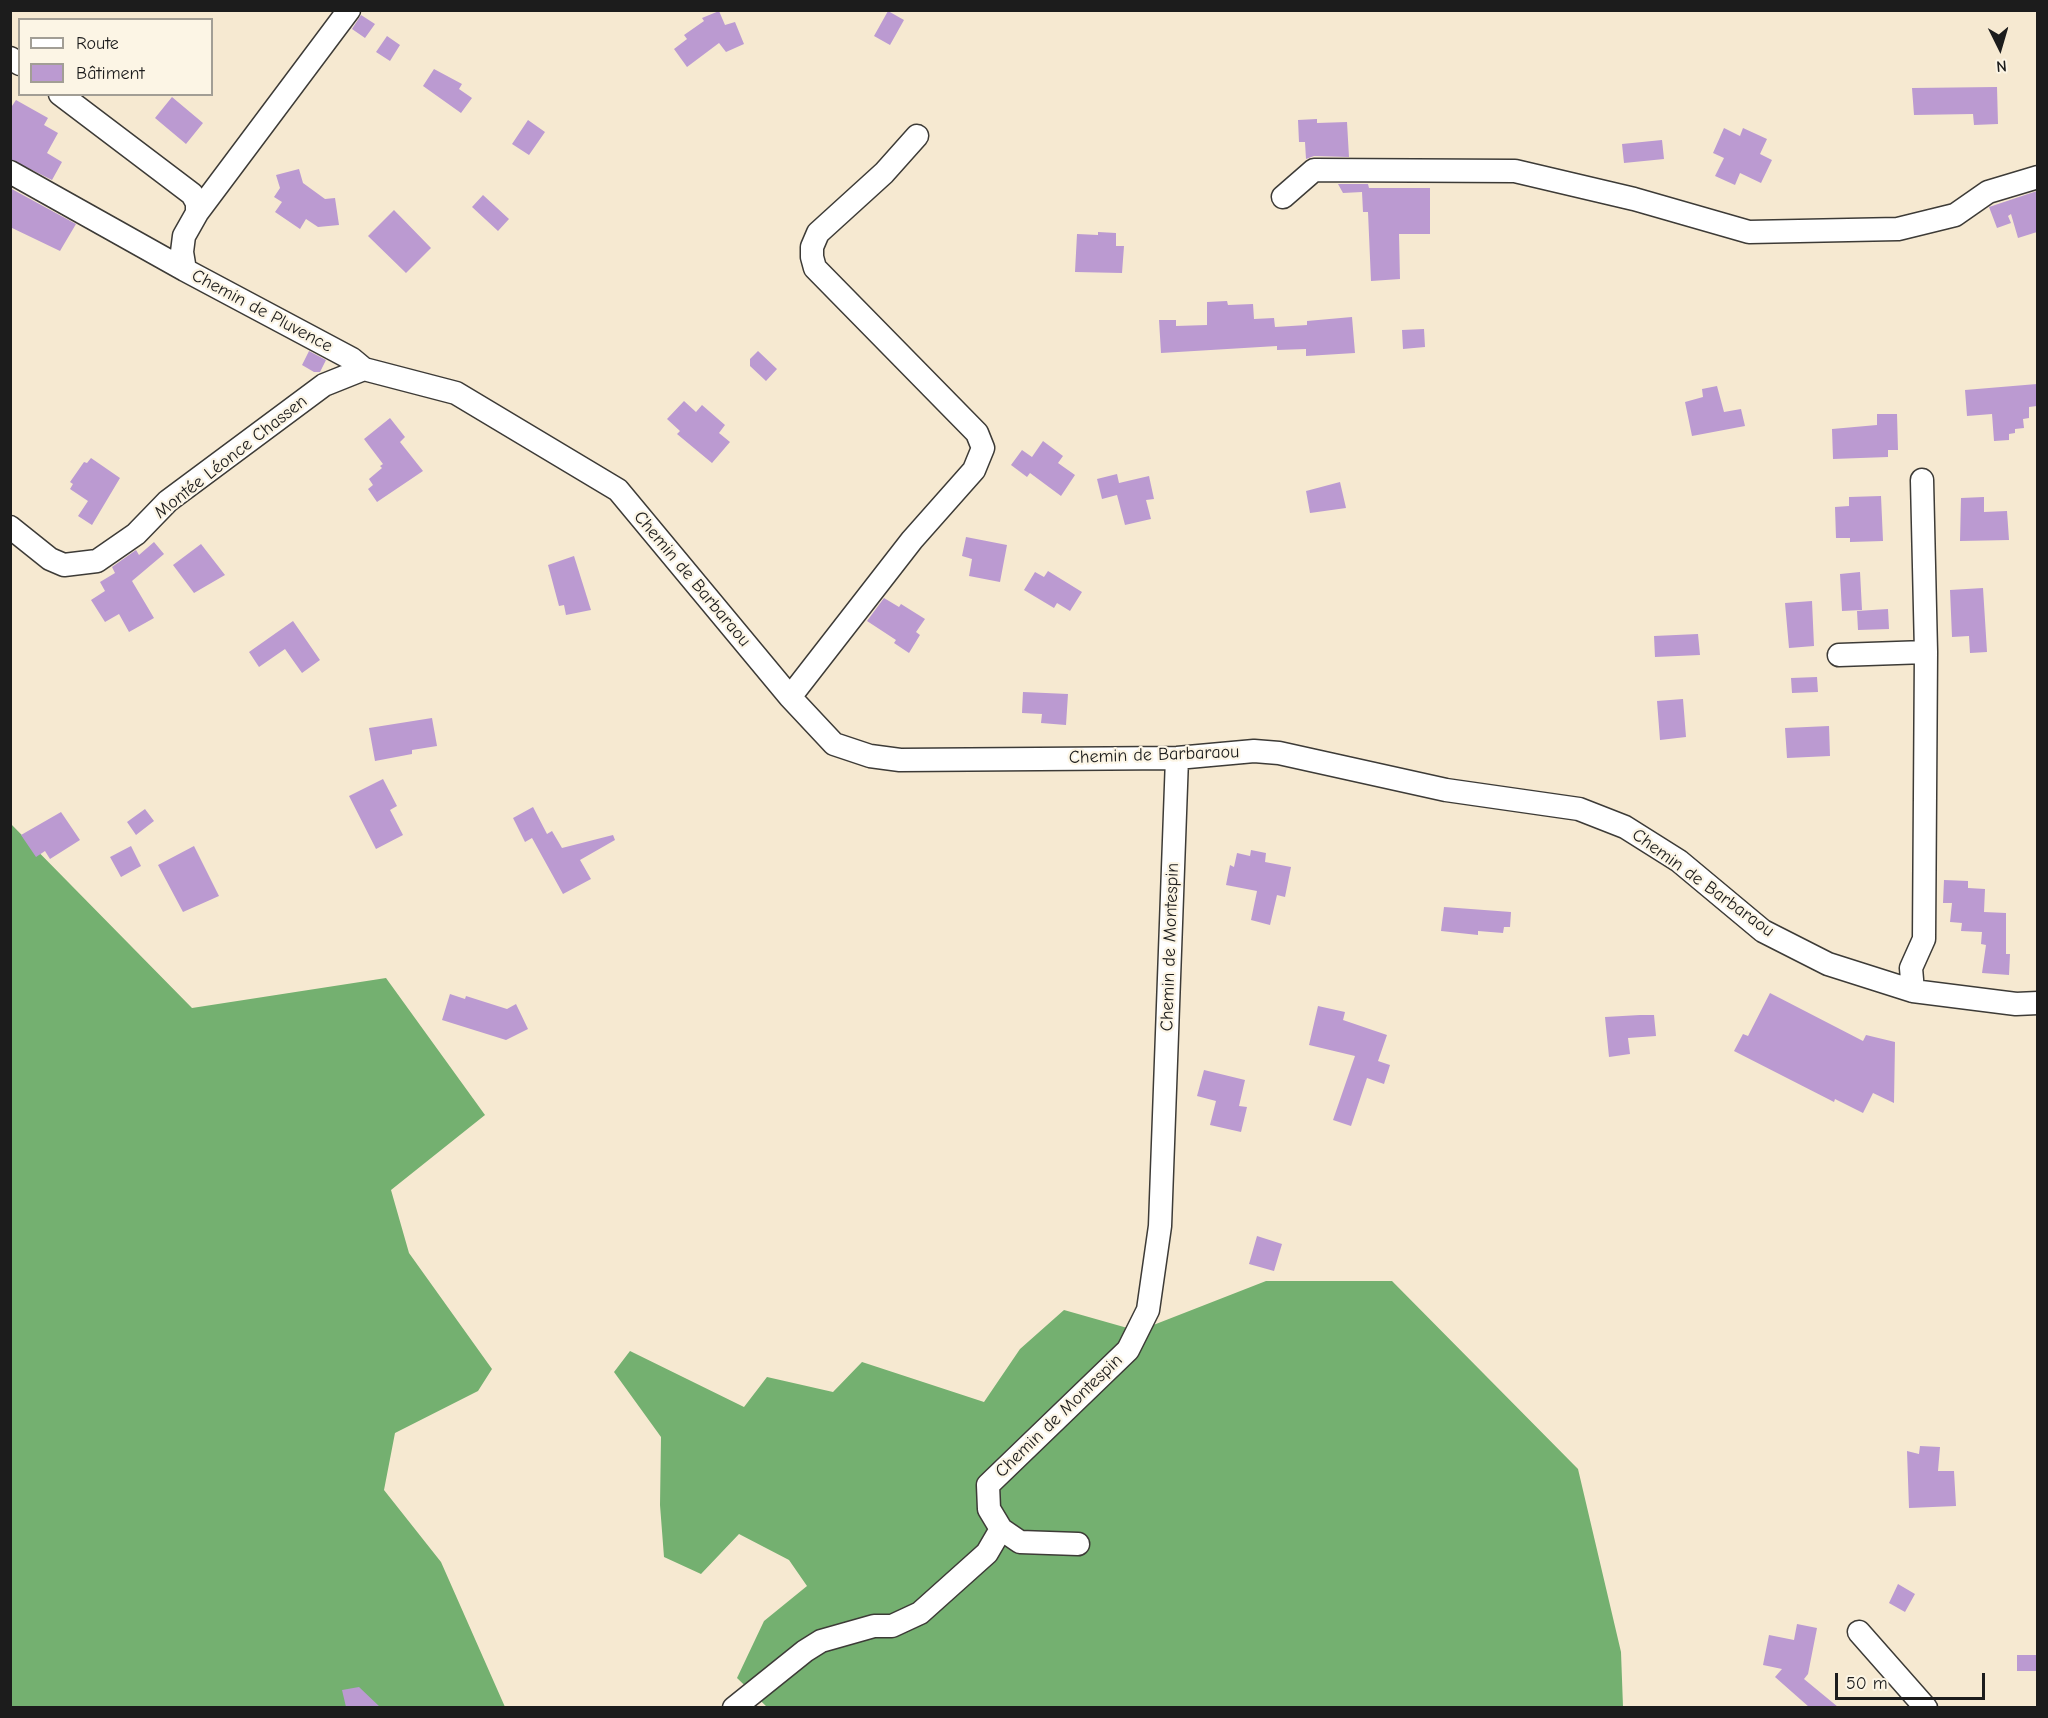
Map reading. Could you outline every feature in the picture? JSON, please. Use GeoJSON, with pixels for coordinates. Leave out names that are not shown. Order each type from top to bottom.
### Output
{"type":"FeatureCollection","features":[{"type":"Feature","properties":{"kind":"street","name":"Chemin de Pluvence"},"geometry":{"type":"LineString","coordinates":[[349,10],[197,213],[184,236],[182,252],[185,270],[352,359],[364,369]]}},
{"type":"Feature","properties":{"kind":"street"},"geometry":{"type":"LineString","coordinates":[[63,96],[192,194],[197,203],[197,213]]}},
{"type":"Feature","properties":{"kind":"street"},"geometry":{"type":"LineString","coordinates":[[790,697],[912,540],[974,470],[983,448],[977,433],[815,268],[812,257],[812,247],[818,233],[884,173],[917,136]]}},
{"type":"Feature","properties":{"kind":"street"},"geometry":{"type":"LineString","coordinates":[[1284,197],[1314,171],[1515,171],[1634,200],[1749,232],[1876,230],[1898,229],[1955,215],[1988,192],[2037,177]]}},
{"type":"Feature","properties":{"kind":"street"},"geometry":{"type":"LineString","coordinates":[[10,172],[185,270]]}},
{"type":"Feature","properties":{"kind":"street","name":"Chemin de Barbaraou"},"geometry":{"type":"LineString","coordinates":[[364,369],[456,393],[618,490],[790,697],[834,744],[870,756],[900,760],[1177,758],[1254,751],[1279,753],[1446,789],[1579,809],[1625,827],[1679,861],[1763,930],[1828,964],[1913,991],[2016,1004],[2037,1003]]}},
{"type":"Feature","properties":{"kind":"street","name":"Montée Léonce Chassen"},"geometry":{"type":"LineString","coordinates":[[10,527],[50,559],[64,565],[97,561],[136,534],[168,501],[324,385],[364,369]]}},
{"type":"Feature","properties":{"kind":"street"},"geometry":{"type":"LineString","coordinates":[[1913,991],[1911,968],[1924,939],[1926,652],[1922,480]]}},
{"type":"Feature","properties":{"kind":"street"},"geometry":{"type":"LineString","coordinates":[[1839,655],[1926,652]]}},
{"type":"Feature","properties":{"kind":"street","name":"Chemin de Montespin"},"geometry":{"type":"LineString","coordinates":[[1001,1529],[989,1509],[988,1485],[1128,1350],[1148,1310],[1160,1226],[1177,758]]}},
{"type":"Feature","properties":{"kind":"street"},"geometry":{"type":"LineString","coordinates":[[734,1707],[821,1641],[874,1626],[892,1626],[920,1613],[987,1553],[1001,1529],[1020,1542],[1078,1544]]}},
{"type":"Feature","properties":{"kind":"street"},"geometry":{"type":"LineString","coordinates":[[1859,1632],[1926,1707]]}},
{"type":"Feature","properties":{"kind":"green space"},"geometry":{"type":"Polygon","coordinates":[[[10,823],[192,1008],[386,978],[485,1115],[391,1190],[409,1253],[492,1369],[478,1391],[395,1433],[384,1490],[441,1562],[505,1707],[11,1707],[10,823]]]}},
{"type":"Feature","properties":{"kind":"green space"},"geometry":{"type":"Polygon","coordinates":[[[1266,1281],[1392,1281],[1578,1469],[1621,1652],[1623,1707],[767,1707],[737,1678],[764,1621],[807,1586],[789,1560],[739,1534],[701,1574],[664,1557],[660,1505],[661,1437],[614,1372],[630,1351],[744,1407],[767,1377],[833,1392],[862,1362],[984,1402],[1020,1349],[1064,1310],[1138,1331],[1266,1281]]]}},
{"type":"Feature","properties":{"kind":"building"},"geometry":{"type":"Polygon","coordinates":[[[719,11],[725,25],[735,22],[744,44],[726,52],[719,43],[687,67],[674,49],[687,39],[684,35],[704,21],[702,18],[719,11]]]}},
{"type":"Feature","properties":{"kind":"building"},"geometry":{"type":"Polygon","coordinates":[[[888,11],[904,20],[890,45],[874,36],[888,11]]]}},
{"type":"Feature","properties":{"kind":"building"},"geometry":{"type":"Polygon","coordinates":[[[361,15],[375,24],[365,38],[352,29],[361,15]]]}},
{"type":"Feature","properties":{"kind":"building"},"geometry":{"type":"Polygon","coordinates":[[[387,36],[400,45],[390,61],[376,52],[387,36]]]}},
{"type":"Feature","properties":{"kind":"building"},"geometry":{"type":"Polygon","coordinates":[[[434,69],[462,84],[459,89],[472,98],[461,113],[423,86],[434,69]]]}},
{"type":"Feature","properties":{"kind":"building"},"geometry":{"type":"Polygon","coordinates":[[[1997,87],[1998,124],[1974,125],[1973,114],[1914,115],[1912,88],[1997,87]]]}},
{"type":"Feature","properties":{"kind":"building"},"geometry":{"type":"Polygon","coordinates":[[[172,97],[203,123],[186,144],[155,118],[172,97]]]}},
{"type":"Feature","properties":{"kind":"building"},"geometry":{"type":"Polygon","coordinates":[[[16,100],[48,118],[44,125],[58,133],[47,153],[62,162],[52,180],[10,159],[10,109],[16,100]]]}},
{"type":"Feature","properties":{"kind":"building"},"geometry":{"type":"Polygon","coordinates":[[[1317,119],[1317,123],[1347,122],[1349,157],[1314,156],[1306,159],[1305,142],[1299,142],[1298,120],[1317,119]]]}},
{"type":"Feature","properties":{"kind":"building"},"geometry":{"type":"Polygon","coordinates":[[[528,120],[545,132],[529,155],[512,144],[528,120]]]}},
{"type":"Feature","properties":{"kind":"building"},"geometry":{"type":"Polygon","coordinates":[[[1724,128],[1740,136],[1743,128],[1767,139],[1760,154],[1772,160],[1761,183],[1740,173],[1735,185],[1715,176],[1724,158],[1713,153],[1724,128]]]}},
{"type":"Feature","properties":{"kind":"building"},"geometry":{"type":"Polygon","coordinates":[[[1662,140],[1664,159],[1624,163],[1622,144],[1662,140]]]}},
{"type":"Feature","properties":{"kind":"building"},"geometry":{"type":"Polygon","coordinates":[[[299,169],[303,183],[325,199],[335,198],[339,225],[318,227],[306,219],[300,229],[275,212],[282,202],[274,197],[280,188],[276,175],[299,169]]]}},
{"type":"Feature","properties":{"kind":"building"},"geometry":{"type":"Polygon","coordinates":[[[1338,184],[1368,184],[1369,188],[1430,188],[1430,234],[1399,234],[1400,279],[1371,281],[1368,212],[1363,212],[1362,192],[1343,193],[1338,184]]]}},
{"type":"Feature","properties":{"kind":"building"},"geometry":{"type":"Polygon","coordinates":[[[10,188],[76,224],[60,251],[10,227],[10,188]]]}},
{"type":"Feature","properties":{"kind":"building"},"geometry":{"type":"Polygon","coordinates":[[[2037,191],[2037,232],[2018,238],[2011,214],[2008,216],[2011,223],[1997,228],[1989,207],[2037,191]]]}},
{"type":"Feature","properties":{"kind":"building"},"geometry":{"type":"Polygon","coordinates":[[[483,195],[509,219],[498,231],[472,207],[483,195]]]}},
{"type":"Feature","properties":{"kind":"building"},"geometry":{"type":"Polygon","coordinates":[[[394,210],[431,248],[406,273],[368,236],[394,210]]]}},
{"type":"Feature","properties":{"kind":"building"},"geometry":{"type":"Polygon","coordinates":[[[1098,232],[1116,233],[1116,246],[1124,246],[1122,273],[1075,272],[1077,234],[1098,235],[1098,232]]]}},
{"type":"Feature","properties":{"kind":"building"},"geometry":{"type":"Polygon","coordinates":[[[1227,301],[1228,305],[1253,304],[1254,319],[1274,318],[1275,327],[1307,325],[1307,321],[1352,317],[1355,353],[1306,356],[1306,349],[1277,350],[1277,346],[1161,353],[1159,320],[1176,320],[1176,326],[1207,325],[1207,302],[1227,301]]]}},
{"type":"Feature","properties":{"kind":"building"},"geometry":{"type":"Polygon","coordinates":[[[1424,329],[1425,347],[1403,349],[1402,330],[1424,329]]]}},
{"type":"Feature","properties":{"kind":"building"},"geometry":{"type":"Polygon","coordinates":[[[309,351],[326,360],[320,372],[314,372],[302,365],[309,351]]]}},
{"type":"Feature","properties":{"kind":"building"},"geometry":{"type":"Polygon","coordinates":[[[758,351],[777,369],[766,381],[750,366],[750,359],[758,351]]]}},
{"type":"Feature","properties":{"kind":"building"},"geometry":{"type":"Polygon","coordinates":[[[2037,384],[2037,406],[2029,407],[2029,418],[2023,419],[2024,428],[2015,429],[2015,433],[2009,434],[2009,440],[1994,441],[1992,414],[1967,416],[1965,390],[2037,384]]]}},
{"type":"Feature","properties":{"kind":"building"},"geometry":{"type":"Polygon","coordinates":[[[1717,386],[1724,412],[1741,409],[1745,426],[1692,436],[1685,402],[1703,397],[1702,389],[1717,386]]]}},
{"type":"Feature","properties":{"kind":"building"},"geometry":{"type":"Polygon","coordinates":[[[684,401],[696,412],[702,405],[725,425],[719,433],[730,442],[712,463],[677,434],[680,431],[667,419],[684,401]]]}},
{"type":"Feature","properties":{"kind":"building"},"geometry":{"type":"Polygon","coordinates":[[[1877,414],[1897,414],[1898,450],[1888,450],[1888,457],[1833,459],[1832,429],[1877,425],[1877,414]]]}},
{"type":"Feature","properties":{"kind":"building"},"geometry":{"type":"Polygon","coordinates":[[[390,418],[405,437],[400,442],[423,471],[377,502],[368,489],[373,485],[369,479],[382,468],[380,466],[383,464],[364,439],[390,418]]]}},
{"type":"Feature","properties":{"kind":"building"},"geometry":{"type":"Polygon","coordinates":[[[1043,441],[1063,456],[1058,463],[1075,475],[1061,496],[1030,473],[1027,477],[1011,465],[1022,450],[1032,457],[1043,441]]]}},
{"type":"Feature","properties":{"kind":"building"},"geometry":{"type":"Polygon","coordinates":[[[91,458],[120,478],[92,525],[78,516],[88,501],[70,489],[73,484],[70,482],[84,462],[87,463],[91,458]]]}},
{"type":"Feature","properties":{"kind":"building"},"geometry":{"type":"Polygon","coordinates":[[[1117,474],[1119,483],[1149,476],[1154,499],[1146,500],[1151,519],[1125,525],[1117,495],[1102,499],[1097,479],[1117,474]]]}},
{"type":"Feature","properties":{"kind":"building"},"geometry":{"type":"Polygon","coordinates":[[[1340,482],[1346,508],[1310,513],[1306,491],[1340,482]]]}},
{"type":"Feature","properties":{"kind":"building"},"geometry":{"type":"Polygon","coordinates":[[[1881,496],[1883,541],[1850,542],[1850,538],[1836,538],[1835,507],[1849,506],[1849,497],[1881,496]]]}},
{"type":"Feature","properties":{"kind":"building"},"geometry":{"type":"Polygon","coordinates":[[[1984,497],[1984,512],[2007,511],[2009,540],[1960,541],[1961,498],[1984,497]]]}},
{"type":"Feature","properties":{"kind":"building"},"geometry":{"type":"Polygon","coordinates":[[[966,537],[1007,545],[1000,582],[969,576],[972,559],[962,556],[966,537]]]}},
{"type":"Feature","properties":{"kind":"building"},"geometry":{"type":"Polygon","coordinates":[[[154,542],[164,554],[132,581],[154,618],[129,632],[119,614],[105,622],[91,600],[105,591],[100,582],[115,573],[112,567],[136,550],[139,555],[154,542]]]}},
{"type":"Feature","properties":{"kind":"building"},"geometry":{"type":"Polygon","coordinates":[[[201,544],[225,575],[194,593],[173,565],[201,544]]]}},
{"type":"Feature","properties":{"kind":"building"},"geometry":{"type":"Polygon","coordinates":[[[574,556],[591,610],[566,615],[564,605],[559,606],[548,565],[574,556]]]}},
{"type":"Feature","properties":{"kind":"building"},"geometry":{"type":"Polygon","coordinates":[[[1048,571],[1082,592],[1070,611],[1057,603],[1054,608],[1024,590],[1035,572],[1044,577],[1048,571]]]}},
{"type":"Feature","properties":{"kind":"building"},"geometry":{"type":"Polygon","coordinates":[[[1860,572],[1862,610],[1842,611],[1840,574],[1860,572]]]}},
{"type":"Feature","properties":{"kind":"building"},"geometry":{"type":"Polygon","coordinates":[[[1983,588],[1987,652],[1970,653],[1969,636],[1952,637],[1950,590],[1983,588]]]}},
{"type":"Feature","properties":{"kind":"building"},"geometry":{"type":"Polygon","coordinates":[[[884,598],[899,607],[901,604],[925,619],[916,632],[920,635],[909,653],[894,643],[896,640],[867,621],[884,598]]]}},
{"type":"Feature","properties":{"kind":"building"},"geometry":{"type":"Polygon","coordinates":[[[1812,601],[1814,646],[1789,648],[1785,603],[1812,601]]]}},
{"type":"Feature","properties":{"kind":"building"},"geometry":{"type":"Polygon","coordinates":[[[1888,609],[1889,629],[1858,630],[1857,611],[1888,609]]]}},
{"type":"Feature","properties":{"kind":"building"},"geometry":{"type":"Polygon","coordinates":[[[293,621],[320,660],[302,673],[285,649],[259,667],[249,652],[293,621]]]}},
{"type":"Feature","properties":{"kind":"building"},"geometry":{"type":"Polygon","coordinates":[[[1698,634],[1700,655],[1655,657],[1654,636],[1698,634]]]}},
{"type":"Feature","properties":{"kind":"building"},"geometry":{"type":"Polygon","coordinates":[[[1817,677],[1818,692],[1792,693],[1791,678],[1817,677]]]}},
{"type":"Feature","properties":{"kind":"building"},"geometry":{"type":"Polygon","coordinates":[[[1023,692],[1068,694],[1066,725],[1041,723],[1042,714],[1022,713],[1023,692]]]}},
{"type":"Feature","properties":{"kind":"building"},"geometry":{"type":"Polygon","coordinates":[[[1683,699],[1686,737],[1660,740],[1657,701],[1683,699]]]}},
{"type":"Feature","properties":{"kind":"building"},"geometry":{"type":"Polygon","coordinates":[[[432,718],[437,746],[412,750],[412,754],[375,761],[369,728],[432,718]]]}},
{"type":"Feature","properties":{"kind":"building"},"geometry":{"type":"Polygon","coordinates":[[[1829,726],[1830,756],[1787,758],[1785,728],[1829,726]]]}},
{"type":"Feature","properties":{"kind":"building"},"geometry":{"type":"Polygon","coordinates":[[[383,779],[397,806],[390,810],[403,835],[376,849],[349,796],[383,779]]]}},
{"type":"Feature","properties":{"kind":"building"},"geometry":{"type":"Polygon","coordinates":[[[533,807],[547,834],[552,831],[562,848],[613,835],[615,840],[580,860],[591,879],[563,894],[532,838],[525,842],[513,818],[533,807]]]}},
{"type":"Feature","properties":{"kind":"building"},"geometry":{"type":"Polygon","coordinates":[[[145,809],[154,821],[136,835],[127,822],[145,809]]]}},
{"type":"Feature","properties":{"kind":"building"},"geometry":{"type":"Polygon","coordinates":[[[61,812],[80,840],[50,859],[45,851],[36,857],[21,835],[61,812]]]}},
{"type":"Feature","properties":{"kind":"building"},"geometry":{"type":"Polygon","coordinates":[[[131,846],[141,866],[121,877],[110,857],[131,846]]]}},
{"type":"Feature","properties":{"kind":"building"},"geometry":{"type":"Polygon","coordinates":[[[194,846],[219,896],[183,912],[158,865],[194,846]]]}},
{"type":"Feature","properties":{"kind":"building"},"geometry":{"type":"Polygon","coordinates":[[[1251,850],[1266,853],[1265,862],[1291,867],[1285,897],[1277,895],[1270,925],[1251,920],[1257,891],[1226,885],[1230,865],[1234,867],[1237,853],[1250,856],[1251,850]]]}},
{"type":"Feature","properties":{"kind":"building"},"geometry":{"type":"Polygon","coordinates":[[[1944,880],[1968,881],[1968,888],[1985,889],[1984,912],[2006,913],[2006,954],[2010,954],[2009,975],[1982,973],[1986,945],[1981,944],[1982,932],[1961,931],[1962,923],[1950,922],[1952,903],[1943,903],[1944,880]]]}},
{"type":"Feature","properties":{"kind":"building"},"geometry":{"type":"Polygon","coordinates":[[[1444,907],[1511,912],[1510,927],[1504,927],[1503,933],[1478,931],[1478,935],[1441,931],[1444,907]]]}},
{"type":"Feature","properties":{"kind":"building"},"geometry":{"type":"Polygon","coordinates":[[[1770,993],[1863,1041],[1866,1035],[1895,1042],[1894,1103],[1873,1093],[1863,1113],[1835,1099],[1834,1102],[1734,1051],[1743,1034],[1748,1036],[1770,993]]]}},
{"type":"Feature","properties":{"kind":"building"},"geometry":{"type":"Polygon","coordinates":[[[450,994],[465,999],[466,996],[507,1009],[516,1004],[528,1029],[506,1040],[442,1020],[450,994]]]}},
{"type":"Feature","properties":{"kind":"building"},"geometry":{"type":"Polygon","coordinates":[[[1318,1006],[1345,1012],[1343,1020],[1387,1035],[1378,1061],[1390,1065],[1384,1084],[1367,1078],[1351,1126],[1333,1120],[1355,1056],[1309,1045],[1318,1006]]]}},
{"type":"Feature","properties":{"kind":"building"},"geometry":{"type":"Polygon","coordinates":[[[1654,1015],[1656,1036],[1628,1038],[1630,1054],[1609,1057],[1605,1017],[1654,1015]]]}},
{"type":"Feature","properties":{"kind":"building"},"geometry":{"type":"Polygon","coordinates":[[[1204,1070],[1245,1080],[1239,1106],[1247,1107],[1241,1132],[1210,1125],[1216,1101],[1197,1096],[1204,1070]]]}},
{"type":"Feature","properties":{"kind":"building"},"geometry":{"type":"Polygon","coordinates":[[[1257,1236],[1282,1244],[1274,1271],[1249,1264],[1257,1236]]]}},
{"type":"Feature","properties":{"kind":"building"},"geometry":{"type":"Polygon","coordinates":[[[1920,1446],[1940,1447],[1938,1471],[1954,1471],[1956,1506],[1909,1508],[1907,1451],[1919,1454],[1920,1446]]]}},
{"type":"Feature","properties":{"kind":"building"},"geometry":{"type":"Polygon","coordinates":[[[1898,1584],[1915,1594],[1905,1612],[1889,1603],[1898,1584]]]}},
{"type":"Feature","properties":{"kind":"building"},"geometry":{"type":"Polygon","coordinates":[[[1797,1624],[1817,1628],[1808,1674],[1804,1679],[1838,1707],[1809,1707],[1775,1677],[1782,1669],[1763,1665],[1769,1635],[1794,1640],[1797,1624]]]}},
{"type":"Feature","properties":{"kind":"building"},"geometry":{"type":"Polygon","coordinates":[[[2017,1655],[2037,1655],[2037,1671],[2017,1671],[2017,1655]]]}},
{"type":"Feature","properties":{"kind":"building"},"geometry":{"type":"Polygon","coordinates":[[[359,1687],[380,1707],[346,1707],[342,1690],[359,1687]]]}}]}
